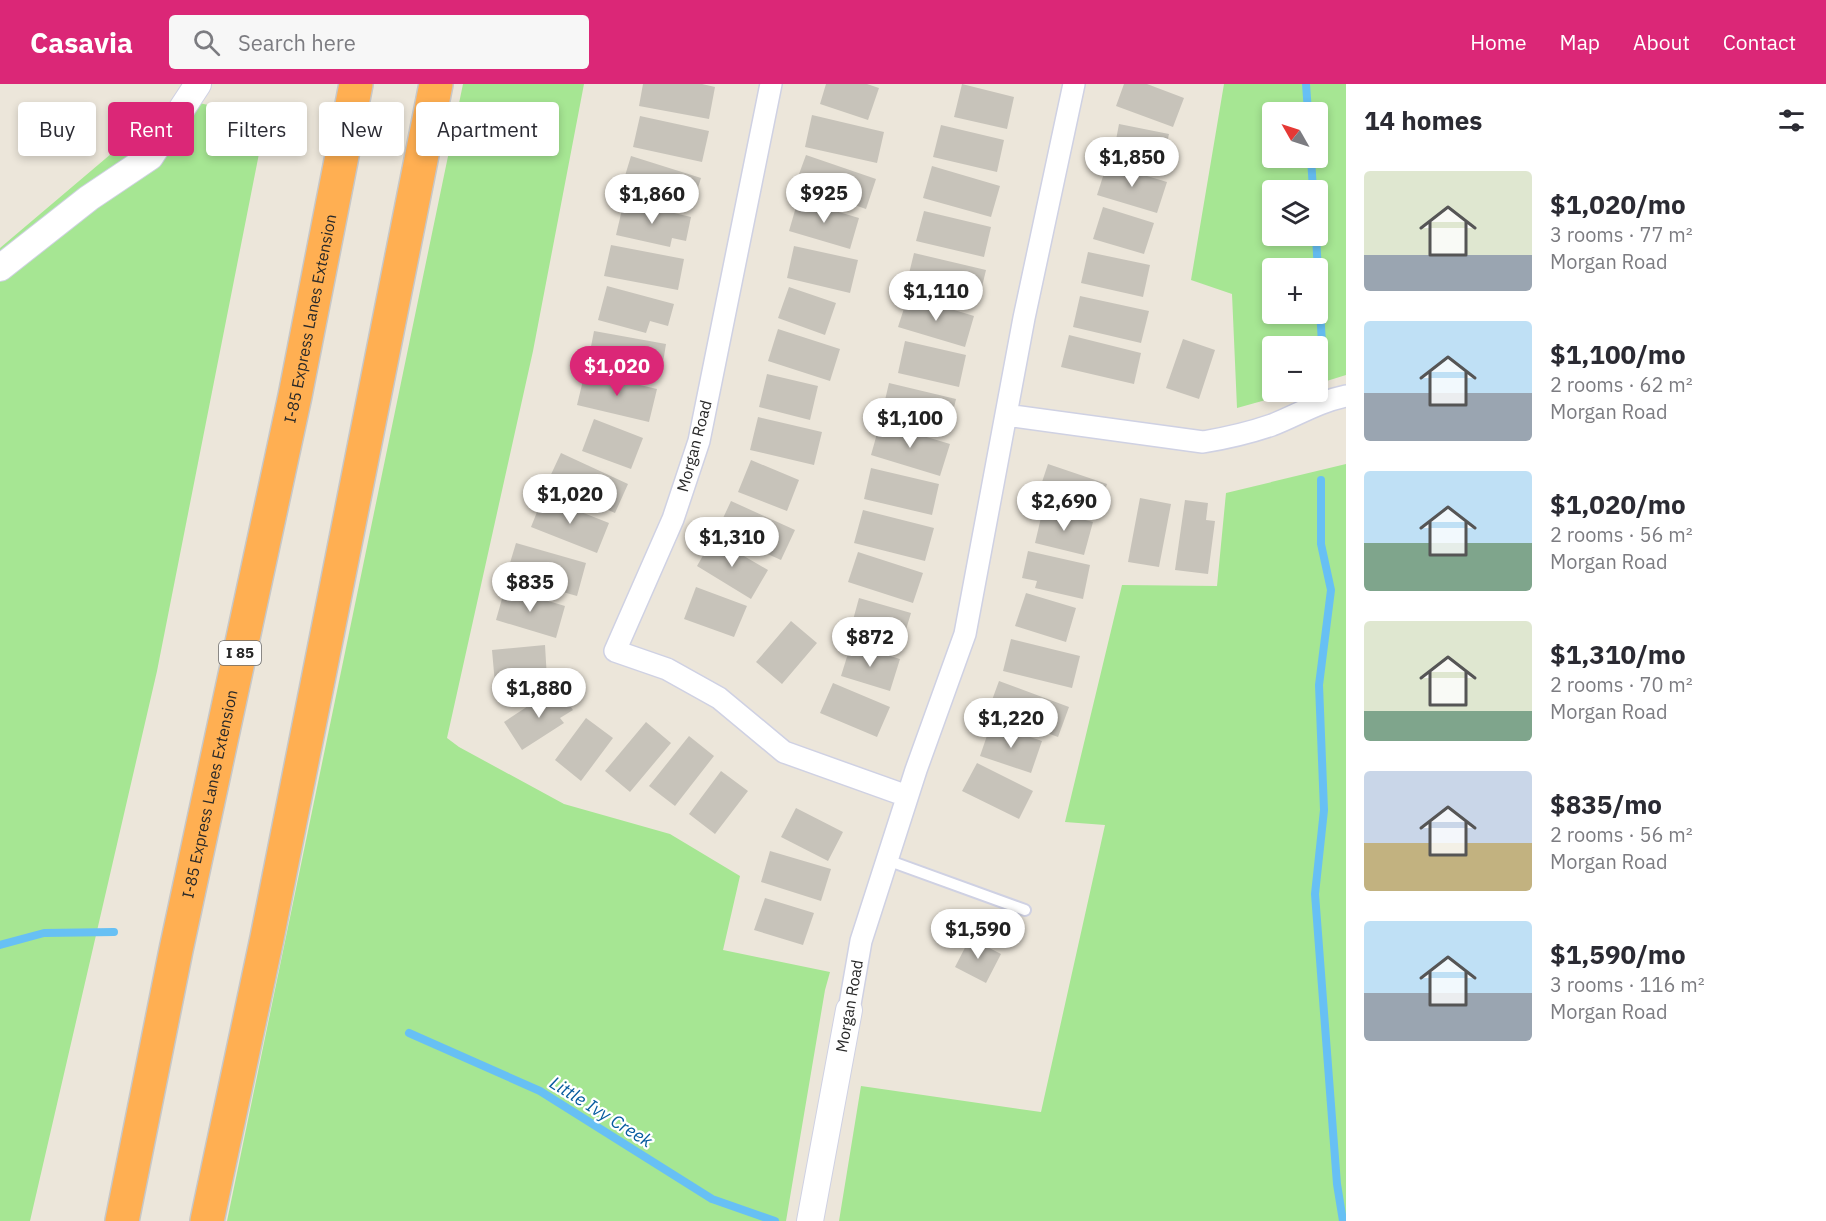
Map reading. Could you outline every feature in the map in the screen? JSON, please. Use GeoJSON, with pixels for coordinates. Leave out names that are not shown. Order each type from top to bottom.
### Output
{"type":"FeatureCollection","features":[{"type":"Feature","properties":{"kind":"highway","name":"I-85 Express Lanes Extension"},"geometry":{"type":"LineString","coordinates":[[122,1221],[178,938],[295,396],[356,84]]}},
{"type":"Feature","properties":{"kind":"highway"},"geometry":{"type":"LineString","coordinates":[[207,1221],[267,938],[436,84]]}},
{"type":"Feature","properties":{"kind":"street"},"geometry":{"type":"LineString","coordinates":[[0,268],[89,198],[150,157],[198,84]]}},
{"type":"Feature","properties":{"kind":"street","name":"Morgan Road"},"geometry":{"type":"LineString","coordinates":[[771,84],[699,441],[673,519],[615,651],[668,669],[719,698],[784,752],[907,796]]}},
{"type":"Feature","properties":{"kind":"street","name":"Morgan Road"},"geometry":{"type":"LineString","coordinates":[[810,1221],[861,941],[907,796],[965,634],[1024,318],[1074,84]]}},
{"type":"Feature","properties":{"kind":"street"},"geometry":{"type":"LineString","coordinates":[[1006,415],[1203,442],[1236,437],[1274,424],[1311,406],[1346,396]]}},
{"type":"Feature","properties":{"kind":"lane"},"geometry":{"type":"LineString","coordinates":[[887,860],[1025,910]]}},
{"type":"Feature","properties":{"kind":"green space"},"geometry":{"type":"Polygon","coordinates":[[[463,84],[584,84],[533,351],[447,738],[459,747],[564,804],[670,834],[740,876],[723,950],[830,972],[786,1221],[227,1221],[448,156],[559,156],[559,102],[459,102],[463,84]]]}},
{"type":"Feature","properties":{"kind":"green space"},"geometry":{"type":"Polygon","coordinates":[[[1224,84],[1346,84],[1346,375],[1328,381],[1328,336],[1262,336],[1262,401],[1237,408],[1232,294],[1191,280],[1224,84]]]}},
{"type":"Feature","properties":{"kind":"green space"},"geometry":{"type":"Polygon","coordinates":[[[177,98],[206,105],[206,156],[259,156],[157,671],[30,1221],[0,1221],[0,248],[109,156],[194,156],[194,102],[172,102],[177,98]]]}},
{"type":"Feature","properties":{"kind":"green space"},"geometry":{"type":"Polygon","coordinates":[[[1346,464],[1346,1221],[839,1221],[861,1086],[1041,1112],[1105,825],[1065,822],[1122,585],[1217,586],[1226,493],[1346,464]]]}},
{"type":"Feature","properties":{"kind":"building"},"geometry":{"type":"Polygon","coordinates":[[[643,84],[702,84],[715,87],[709,119],[639,106],[643,84]]]}},
{"type":"Feature","properties":{"kind":"building"},"geometry":{"type":"Polygon","coordinates":[[[826,84],[867,84],[879,88],[868,120],[820,104],[826,84]]]}},
{"type":"Feature","properties":{"kind":"building"},"geometry":{"type":"Polygon","coordinates":[[[962,84],[1014,97],[1007,129],[954,117],[962,84]]]}},
{"type":"Feature","properties":{"kind":"building"},"geometry":{"type":"Polygon","coordinates":[[[1124,84],[1147,84],[1184,98],[1173,127],[1116,106],[1124,84]]]}},
{"type":"Feature","properties":{"kind":"building"},"geometry":{"type":"Polygon","coordinates":[[[812,115],[884,132],[877,163],[805,147],[812,115]]]}},
{"type":"Feature","properties":{"kind":"building"},"geometry":{"type":"Polygon","coordinates":[[[640,116],[709,131],[702,162],[633,147],[640,116]]]}},
{"type":"Feature","properties":{"kind":"building"},"geometry":{"type":"Polygon","coordinates":[[[1119,124],[1169,134],[1162,166],[1113,156],[1119,124]]]}},
{"type":"Feature","properties":{"kind":"building"},"geometry":{"type":"Polygon","coordinates":[[[941,125],[1004,140],[997,172],[933,157],[941,125]]]}},
{"type":"Feature","properties":{"kind":"building"},"geometry":{"type":"Polygon","coordinates":[[[806,155],[876,179],[866,209],[795,185],[806,155]]]}},
{"type":"Feature","properties":{"kind":"building"},"geometry":{"type":"Polygon","coordinates":[[[631,156],[701,178],[695,197],[688,195],[684,208],[621,189],[631,156]]]}},
{"type":"Feature","properties":{"kind":"building"},"geometry":{"type":"Polygon","coordinates":[[[1107,164],[1167,182],[1157,213],[1097,195],[1107,164]]]}},
{"type":"Feature","properties":{"kind":"building"},"geometry":{"type":"Polygon","coordinates":[[[932,166],[1000,186],[991,217],[923,198],[932,166]]]}},
{"type":"Feature","properties":{"kind":"building"},"geometry":{"type":"Polygon","coordinates":[[[798,200],[859,218],[850,249],[789,231],[798,200]]]}},
{"type":"Feature","properties":{"kind":"building"},"geometry":{"type":"Polygon","coordinates":[[[624,201],[691,217],[686,241],[672,238],[670,247],[616,235],[624,201]]]}},
{"type":"Feature","properties":{"kind":"building"},"geometry":{"type":"Polygon","coordinates":[[[1103,207],[1154,223],[1144,254],[1093,239],[1103,207]]]}},
{"type":"Feature","properties":{"kind":"building"},"geometry":{"type":"Polygon","coordinates":[[[924,211],[991,227],[984,257],[916,241],[924,211]]]}},
{"type":"Feature","properties":{"kind":"building"},"geometry":{"type":"Polygon","coordinates":[[[611,245],[684,259],[678,290],[604,276],[611,245]]]}},
{"type":"Feature","properties":{"kind":"building"},"geometry":{"type":"Polygon","coordinates":[[[794,246],[858,260],[850,293],[787,278],[794,246]]]}},
{"type":"Feature","properties":{"kind":"building"},"geometry":{"type":"Polygon","coordinates":[[[1088,252],[1150,265],[1143,297],[1081,283],[1088,252]]]}},
{"type":"Feature","properties":{"kind":"building"},"geometry":{"type":"Polygon","coordinates":[[[914,253],[986,270],[981,291],[972,290],[970,300],[906,286],[914,253]]]}},
{"type":"Feature","properties":{"kind":"building"},"geometry":{"type":"Polygon","coordinates":[[[607,286],[674,304],[668,326],[650,321],[646,333],[598,320],[607,286]]]}},
{"type":"Feature","properties":{"kind":"building"},"geometry":{"type":"Polygon","coordinates":[[[789,287],[836,303],[825,335],[778,318],[789,287]]]}},
{"type":"Feature","properties":{"kind":"building"},"geometry":{"type":"Polygon","coordinates":[[[908,296],[974,316],[965,347],[898,327],[908,296]]]}},
{"type":"Feature","properties":{"kind":"building"},"geometry":{"type":"Polygon","coordinates":[[[1080,296],[1149,311],[1141,343],[1073,327],[1080,296]]]}},
{"type":"Feature","properties":{"kind":"building"},"geometry":{"type":"Polygon","coordinates":[[[778,329],[840,349],[830,381],[768,361],[778,329]]]}},
{"type":"Feature","properties":{"kind":"building"},"geometry":{"type":"Polygon","coordinates":[[[594,331],[666,344],[661,375],[588,362],[594,331]]]}},
{"type":"Feature","properties":{"kind":"building"},"geometry":{"type":"Polygon","coordinates":[[[1069,335],[1141,353],[1134,384],[1061,367],[1069,335]]]}},
{"type":"Feature","properties":{"kind":"building"},"geometry":{"type":"Polygon","coordinates":[[[1183,339],[1215,350],[1199,399],[1166,388],[1183,339]]]}},
{"type":"Feature","properties":{"kind":"building"},"geometry":{"type":"Polygon","coordinates":[[[905,341],[966,355],[959,387],[898,373],[905,341]]]}},
{"type":"Feature","properties":{"kind":"building"},"geometry":{"type":"Polygon","coordinates":[[[585,372],[657,389],[649,422],[577,405],[585,372]]]}},
{"type":"Feature","properties":{"kind":"building"},"geometry":{"type":"Polygon","coordinates":[[[767,374],[818,386],[810,420],[759,407],[767,374]]]}},
{"type":"Feature","properties":{"kind":"building"},"geometry":{"type":"Polygon","coordinates":[[[889,383],[956,399],[949,429],[882,413],[889,383]]]}},
{"type":"Feature","properties":{"kind":"building"},"geometry":{"type":"Polygon","coordinates":[[[758,417],[822,432],[814,465],[750,450],[758,417]]]}},
{"type":"Feature","properties":{"kind":"building"},"geometry":{"type":"Polygon","coordinates":[[[594,419],[643,438],[631,469],[582,451],[594,419]]]}},
{"type":"Feature","properties":{"kind":"building"},"geometry":{"type":"Polygon","coordinates":[[[880,423],[950,444],[940,476],[871,455],[880,423]]]}},
{"type":"Feature","properties":{"kind":"building"},"geometry":{"type":"Polygon","coordinates":[[[561,453],[628,484],[615,513],[547,483],[561,453]]]}},
{"type":"Feature","properties":{"kind":"building"},"geometry":{"type":"Polygon","coordinates":[[[751,460],[799,480],[787,511],[738,492],[751,460]]]}},
{"type":"Feature","properties":{"kind":"building"},"geometry":{"type":"Polygon","coordinates":[[[1048,464],[1107,484],[1097,515],[1038,494],[1048,464]]]}},
{"type":"Feature","properties":{"kind":"building"},"geometry":{"type":"Polygon","coordinates":[[[871,468],[939,484],[932,515],[864,499],[871,468]]]}},
{"type":"Feature","properties":{"kind":"building"},"geometry":{"type":"Polygon","coordinates":[[[543,497],[609,523],[597,553],[531,527],[543,497]]]}},
{"type":"Feature","properties":{"kind":"building"},"geometry":{"type":"Polygon","coordinates":[[[1140,498],[1171,504],[1159,567],[1128,562],[1140,498]]]}},
{"type":"Feature","properties":{"kind":"building"},"geometry":{"type":"Polygon","coordinates":[[[1185,500],[1208,503],[1206,520],[1215,521],[1208,574],[1175,570],[1185,500]]]}},
{"type":"Feature","properties":{"kind":"building"},"geometry":{"type":"Polygon","coordinates":[[[731,501],[795,530],[781,560],[717,531],[731,501]]]}},
{"type":"Feature","properties":{"kind":"building"},"geometry":{"type":"Polygon","coordinates":[[[1043,509],[1093,522],[1084,555],[1035,543],[1043,509]]]}},
{"type":"Feature","properties":{"kind":"building"},"geometry":{"type":"Polygon","coordinates":[[[863,510],[934,528],[925,561],[854,543],[863,510]]]}},
{"type":"Feature","properties":{"kind":"building"},"geometry":{"type":"Polygon","coordinates":[[[713,538],[768,570],[751,599],[697,566],[713,538]]]}},
{"type":"Feature","properties":{"kind":"building"},"geometry":{"type":"Polygon","coordinates":[[[516,543],[586,563],[577,596],[506,576],[516,543]]]}},
{"type":"Feature","properties":{"kind":"building"},"geometry":{"type":"Polygon","coordinates":[[[1028,551],[1090,565],[1083,599],[1035,588],[1037,581],[1022,578],[1028,551]]]}},
{"type":"Feature","properties":{"kind":"building"},"geometry":{"type":"Polygon","coordinates":[[[858,552],[923,573],[913,603],[848,582],[858,552]]]}},
{"type":"Feature","properties":{"kind":"building"},"geometry":{"type":"Polygon","coordinates":[[[696,587],[747,606],[734,637],[684,619],[696,587]]]}},
{"type":"Feature","properties":{"kind":"building"},"geometry":{"type":"Polygon","coordinates":[[[505,588],[565,606],[556,638],[496,620],[505,588]]]}},
{"type":"Feature","properties":{"kind":"building"},"geometry":{"type":"Polygon","coordinates":[[[1026,593],[1076,608],[1066,642],[1015,626],[1026,593]]]}},
{"type":"Feature","properties":{"kind":"building"},"geometry":{"type":"Polygon","coordinates":[[[859,598],[911,613],[901,646],[850,631],[859,598]]]}},
{"type":"Feature","properties":{"kind":"building"},"geometry":{"type":"Polygon","coordinates":[[[791,621],[817,643],[782,684],[756,662],[791,621]]]}},
{"type":"Feature","properties":{"kind":"building"},"geometry":{"type":"Polygon","coordinates":[[[1011,639],[1080,656],[1072,688],[1003,671],[1011,639]]]}},
{"type":"Feature","properties":{"kind":"building"},"geometry":{"type":"Polygon","coordinates":[[[851,644],[900,659],[890,691],[841,676],[851,644]]]}},
{"type":"Feature","properties":{"kind":"building"},"geometry":{"type":"Polygon","coordinates":[[[545,645],[547,679],[495,684],[492,650],[545,645]]]}},
{"type":"Feature","properties":{"kind":"building"},"geometry":{"type":"Polygon","coordinates":[[[999,681],[1069,707],[1058,737],[988,711],[999,681]]]}},
{"type":"Feature","properties":{"kind":"building"},"geometry":{"type":"Polygon","coordinates":[[[833,683],[890,707],[877,737],[820,713],[833,683]]]}},
{"type":"Feature","properties":{"kind":"building"},"geometry":{"type":"Polygon","coordinates":[[[557,687],[573,710],[560,718],[564,723],[522,750],[504,722],[557,687]]]}},
{"type":"Feature","properties":{"kind":"building"},"geometry":{"type":"Polygon","coordinates":[[[586,718],[613,738],[581,781],[555,760],[586,718]]]}},
{"type":"Feature","properties":{"kind":"building"},"geometry":{"type":"Polygon","coordinates":[[[646,722],[671,743],[630,792],[605,771],[646,722]]]}},
{"type":"Feature","properties":{"kind":"building"},"geometry":{"type":"Polygon","coordinates":[[[991,724],[1042,741],[1031,773],[980,756],[991,724]]]}},
{"type":"Feature","properties":{"kind":"building"},"geometry":{"type":"Polygon","coordinates":[[[689,736],[714,756],[675,806],[649,786],[689,736]]]}},
{"type":"Feature","properties":{"kind":"building"},"geometry":{"type":"Polygon","coordinates":[[[977,763],[1033,791],[1019,819],[962,791],[977,763]]]}},
{"type":"Feature","properties":{"kind":"building"},"geometry":{"type":"Polygon","coordinates":[[[721,771],[748,791],[715,834],[689,814],[721,771]]]}},
{"type":"Feature","properties":{"kind":"building"},"geometry":{"type":"Polygon","coordinates":[[[796,808],[843,832],[828,861],[781,837],[796,808]]]}},
{"type":"Feature","properties":{"kind":"building"},"geometry":{"type":"Polygon","coordinates":[[[770,851],[831,869],[821,901],[761,882],[770,851]]]}},
{"type":"Feature","properties":{"kind":"building"},"geometry":{"type":"Polygon","coordinates":[[[765,898],[814,913],[803,945],[754,930],[765,898]]]}},
{"type":"Feature","properties":{"kind":"building"},"geometry":{"type":"Polygon","coordinates":[[[970,938],[1001,954],[986,983],[955,967],[970,938]]]}},
{"type":"Feature","properties":{"kind":"waterway"},"geometry":{"type":"LineString","coordinates":[[1306,84],[1307,102]]}},
{"type":"Feature","properties":{"kind":"waterway"},"geometry":{"type":"LineString","coordinates":[[1312,168],[1312,180]]}},
{"type":"Feature","properties":{"kind":"waterway"},"geometry":{"type":"LineString","coordinates":[[1317,246],[1322,336]]}},
{"type":"Feature","properties":{"kind":"waterway"},"geometry":{"type":"LineString","coordinates":[[1321,480],[1321,544],[1331,590],[1319,685],[1324,810],[1315,894],[1337,1184],[1343,1221]]}},
{"type":"Feature","properties":{"kind":"waterway","name":"Little Ivy Creek"},"geometry":{"type":"LineString","coordinates":[[0,945],[44,933],[114,932]]}},
{"type":"Feature","properties":{"kind":"waterway","name":"Little Ivy Creek"},"geometry":{"type":"LineString","coordinates":[[409,1033],[540,1091],[712,1199],[775,1221]]}}]}
